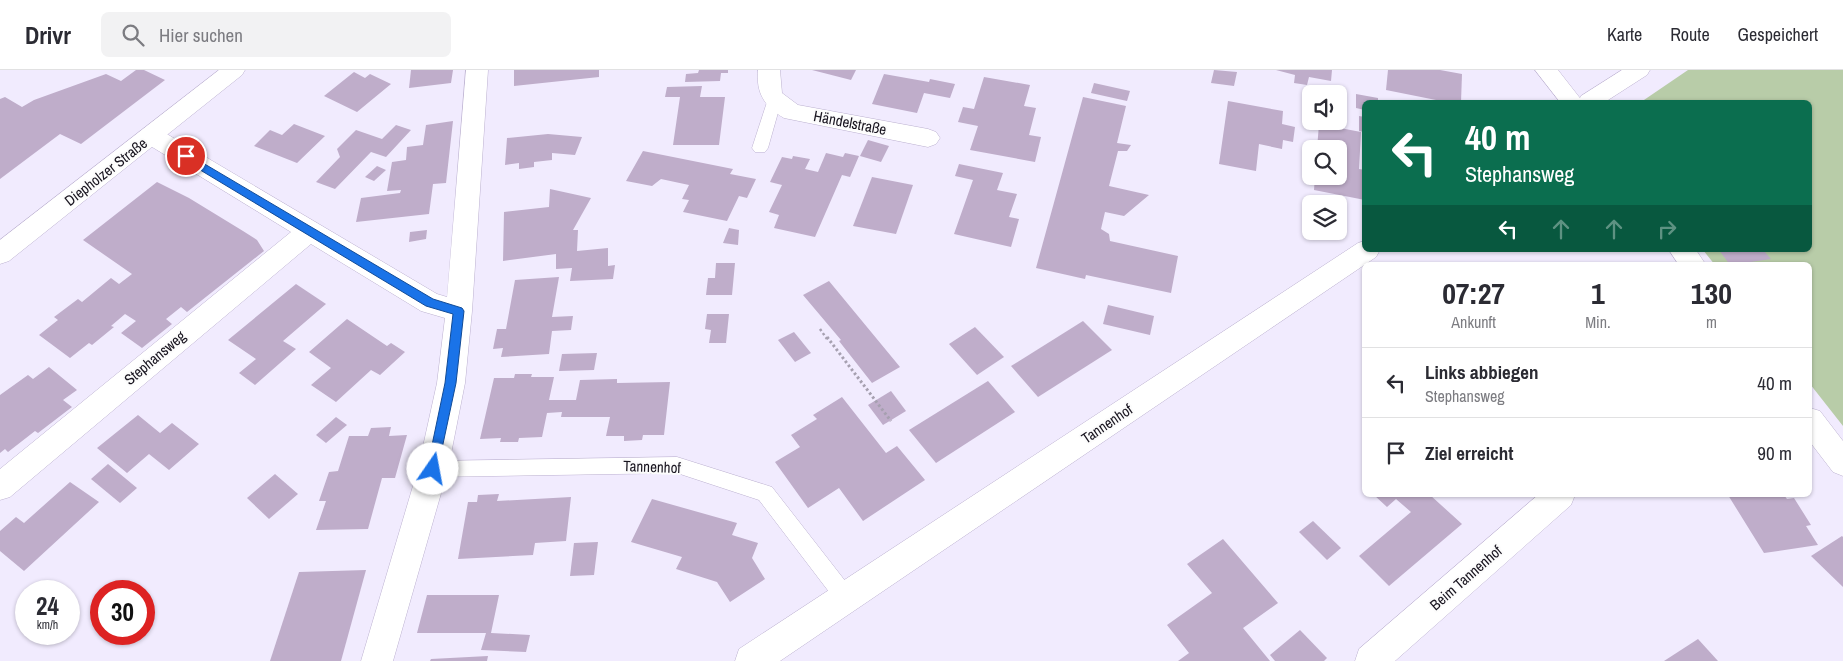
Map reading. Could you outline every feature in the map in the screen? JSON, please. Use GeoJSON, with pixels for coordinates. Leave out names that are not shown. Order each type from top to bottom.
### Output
{"type":"FeatureCollection","features":[{"type":"Feature","properties":{"kind":"street","name":"Diepholzer Straße"},"geometry":{"type":"LineString","coordinates":[[0,254],[234,70]]}},
{"type":"Feature","properties":{"kind":"street"},"geometry":{"type":"LineString","coordinates":[[377,661],[433,469],[450,383],[458,311],[477,70]]}},
{"type":"Feature","properties":{"kind":"street"},"geometry":{"type":"LineString","coordinates":[[769,70],[768,85],[774,102]]}},
{"type":"Feature","properties":{"kind":"street"},"geometry":{"type":"LineString","coordinates":[[1546,70],[1570,100]]}},
{"type":"Feature","properties":{"kind":"street"},"geometry":{"type":"LineString","coordinates":[[1592,100],[1640,70]]}},
{"type":"Feature","properties":{"kind":"street","name":"Händelstraße"},"geometry":{"type":"LineString","coordinates":[[774,102],[792,112],[928,138]]}},
{"type":"Feature","properties":{"kind":"street"},"geometry":{"type":"LineString","coordinates":[[152,136],[430,303],[458,311]]}},
{"type":"Feature","properties":{"kind":"street","name":"Stephansweg"},"geometry":{"type":"LineString","coordinates":[[0,487],[311,230]]}},
{"type":"Feature","properties":{"kind":"street","name":"Tannenhof"},"geometry":{"type":"LineString","coordinates":[[751,661],[1365,252]]}},
{"type":"Feature","properties":{"kind":"street"},"geometry":{"type":"LineString","coordinates":[[1812,423],[1843,463]]}},
{"type":"Feature","properties":{"kind":"street","name":"Beim Tannenhof"},"geometry":{"type":"LineString","coordinates":[[1371,661],[1558,497]]}},
{"type":"Feature","properties":{"kind":"lane"},"geometry":{"type":"LineString","coordinates":[[760,148],[774,102]]}},
{"type":"Feature","properties":{"kind":"lane","name":"Tannenhof"},"geometry":{"type":"LineString","coordinates":[[433,469],[677,465],[765,493],[846,598]]}},
{"type":"Feature","properties":{"kind":"path"},"geometry":{"type":"LineString","coordinates":[[820,329],[891,421]]}},
{"type":"Feature","properties":{"kind":"green space"},"geometry":{"type":"Polygon","coordinates":[[[1688,70],[1843,70],[1843,426],[1812,387],[1812,262],[1713,262],[1705,252],[1812,252],[1812,100],[1644,100],[1688,70]]]}},
{"type":"Feature","properties":{"kind":"building"},"geometry":{"type":"Polygon","coordinates":[[[136,70],[144,70],[165,80],[81,144],[60,134],[0,179],[0,99],[5,97],[22,107],[34,100],[106,74],[121,81],[136,70]]]}},
{"type":"Feature","properties":{"kind":"building"},"geometry":{"type":"Polygon","coordinates":[[[411,70],[453,70],[451,83],[409,88],[411,70]]]}},
{"type":"Feature","properties":{"kind":"building"},"geometry":{"type":"Polygon","coordinates":[[[514,70],[599,70],[599,77],[514,86],[514,70]]]}},
{"type":"Feature","properties":{"kind":"building"},"geometry":{"type":"Polygon","coordinates":[[[699,70],[728,70],[728,73],[721,73],[720,81],[685,82],[686,74],[698,73],[699,70]]]}},
{"type":"Feature","properties":{"kind":"building"},"geometry":{"type":"Polygon","coordinates":[[[812,70],[856,70],[851,80],[812,70]]]}},
{"type":"Feature","properties":{"kind":"building"},"geometry":{"type":"Polygon","coordinates":[[[1214,70],[1237,72],[1234,86],[1211,83],[1214,70]]]}},
{"type":"Feature","properties":{"kind":"building"},"geometry":{"type":"Polygon","coordinates":[[[1276,70],[1332,70],[1331,81],[1309,77],[1307,85],[1294,83],[1295,75],[1276,70]]]}},
{"type":"Feature","properties":{"kind":"building"},"geometry":{"type":"Polygon","coordinates":[[[1388,70],[1440,70],[1462,74],[1461,100],[1436,100],[1386,90],[1388,70]]]}},
{"type":"Feature","properties":{"kind":"building"},"geometry":{"type":"Polygon","coordinates":[[[354,72],[365,78],[370,74],[391,84],[357,112],[324,96],[354,72]]]}},
{"type":"Feature","properties":{"kind":"building"},"geometry":{"type":"Polygon","coordinates":[[[884,74],[929,82],[930,79],[955,84],[950,98],[924,93],[917,113],[872,104],[884,74]]]}},
{"type":"Feature","properties":{"kind":"building"},"geometry":{"type":"Polygon","coordinates":[[[984,77],[1030,85],[1024,106],[1036,108],[1029,135],[1041,137],[1035,162],[970,150],[978,126],[958,122],[963,107],[974,109],[984,77]]]}},
{"type":"Feature","properties":{"kind":"building"},"geometry":{"type":"Polygon","coordinates":[[[1094,83],[1130,91],[1127,101],[1091,93],[1094,83]]]}},
{"type":"Feature","properties":{"kind":"building"},"geometry":{"type":"Polygon","coordinates":[[[702,86],[700,97],[725,97],[719,145],[673,145],[680,97],[665,97],[667,87],[702,86]]]}},
{"type":"Feature","properties":{"kind":"building"},"geometry":{"type":"Polygon","coordinates":[[[1356,94],[1378,98],[1378,100],[1362,100],[1362,109],[1356,108],[1356,94]]]}},
{"type":"Feature","properties":{"kind":"building"},"geometry":{"type":"Polygon","coordinates":[[[1083,97],[1126,106],[1117,143],[1131,145],[1127,151],[1118,151],[1109,186],[1149,195],[1124,216],[1105,212],[1101,229],[1109,234],[1110,241],[1178,256],[1171,293],[1086,275],[1085,279],[1036,268],[1083,97]]]}},
{"type":"Feature","properties":{"kind":"building"},"geometry":{"type":"Polygon","coordinates":[[[1228,101],[1283,111],[1282,124],[1295,127],[1293,142],[1283,140],[1282,149],[1259,144],[1256,171],[1219,164],[1228,101]]]}},
{"type":"Feature","properties":{"kind":"building"},"geometry":{"type":"Polygon","coordinates":[[[1359,116],[1362,116],[1362,132],[1359,131],[1359,116]]]}},
{"type":"Feature","properties":{"kind":"building"},"geometry":{"type":"Polygon","coordinates":[[[453,121],[446,183],[433,184],[429,214],[356,222],[361,198],[400,193],[401,190],[387,191],[392,162],[406,160],[407,147],[423,145],[426,125],[453,121]]]}},
{"type":"Feature","properties":{"kind":"building"},"geometry":{"type":"Polygon","coordinates":[[[294,124],[325,136],[297,163],[254,146],[270,130],[282,135],[294,124]]]}},
{"type":"Feature","properties":{"kind":"building"},"geometry":{"type":"Polygon","coordinates":[[[396,125],[411,130],[386,157],[371,152],[335,189],[316,182],[340,157],[337,149],[356,130],[382,139],[396,125]]]}},
{"type":"Feature","properties":{"kind":"building"},"geometry":{"type":"Polygon","coordinates":[[[1347,129],[1361,132],[1359,169],[1362,170],[1362,199],[1314,190],[1314,185],[1347,185],[1347,140],[1318,140],[1319,130],[1347,129]]]}},
{"type":"Feature","properties":{"kind":"building"},"geometry":{"type":"Polygon","coordinates":[[[548,134],[582,137],[575,155],[552,153],[552,160],[534,162],[534,167],[519,169],[519,163],[505,165],[507,138],[548,134]]]}},
{"type":"Feature","properties":{"kind":"building"},"geometry":{"type":"Polygon","coordinates":[[[868,140],[889,146],[881,162],[860,156],[868,140]]]}},
{"type":"Feature","properties":{"kind":"building"},"geometry":{"type":"Polygon","coordinates":[[[643,151],[733,169],[730,174],[756,179],[747,198],[739,196],[727,221],[683,212],[689,200],[682,199],[689,185],[661,179],[652,186],[626,181],[643,151]]]}},
{"type":"Feature","properties":{"kind":"building"},"geometry":{"type":"Polygon","coordinates":[[[826,153],[843,157],[845,153],[859,156],[850,177],[842,175],[815,237],[774,228],[779,215],[769,212],[782,185],[770,182],[782,157],[792,159],[793,156],[810,159],[805,169],[818,172],[826,153]]]}},
{"type":"Feature","properties":{"kind":"building"},"geometry":{"type":"Polygon","coordinates":[[[959,164],[1003,173],[997,190],[1017,194],[1009,217],[1019,219],[1011,247],[954,234],[973,180],[955,176],[959,164]]]}},
{"type":"Feature","properties":{"kind":"building"},"geometry":{"type":"Polygon","coordinates":[[[377,166],[386,170],[374,181],[365,177],[377,166]]]}},
{"type":"Feature","properties":{"kind":"building"},"geometry":{"type":"Polygon","coordinates":[[[872,177],[913,185],[896,234],[853,226],[872,177]]]}},
{"type":"Feature","properties":{"kind":"building"},"geometry":{"type":"Polygon","coordinates":[[[157,182],[189,198],[257,240],[264,251],[187,312],[181,307],[166,319],[172,324],[142,348],[121,333],[136,321],[125,314],[111,326],[114,327],[92,345],[89,343],[70,358],[39,335],[58,320],[54,317],[78,299],[82,302],[111,278],[119,284],[132,274],[83,240],[157,182]]]}},
{"type":"Feature","properties":{"kind":"building"},"geometry":{"type":"Polygon","coordinates":[[[550,189],[591,198],[573,230],[578,230],[577,251],[608,248],[608,266],[615,265],[613,279],[570,281],[572,268],[556,269],[556,254],[503,261],[504,212],[549,207],[550,189]]]}},
{"type":"Feature","properties":{"kind":"building"},"geometry":{"type":"Polygon","coordinates":[[[729,228],[739,230],[738,245],[723,243],[729,228]]]}},
{"type":"Feature","properties":{"kind":"building"},"geometry":{"type":"Polygon","coordinates":[[[427,230],[426,239],[409,242],[410,232],[427,230]]]}},
{"type":"Feature","properties":{"kind":"building"},"geometry":{"type":"Polygon","coordinates":[[[1720,252],[1765,252],[1771,259],[1750,262],[1728,262],[1720,252]]]}},
{"type":"Feature","properties":{"kind":"building"},"geometry":{"type":"Polygon","coordinates":[[[716,263],[735,263],[732,295],[706,295],[708,278],[715,278],[716,263]]]}},
{"type":"Feature","properties":{"kind":"building"},"geometry":{"type":"Polygon","coordinates":[[[559,277],[552,317],[573,316],[571,330],[552,331],[549,354],[501,357],[503,348],[493,349],[497,329],[506,329],[515,280],[559,277]]]}},
{"type":"Feature","properties":{"kind":"building"},"geometry":{"type":"Polygon","coordinates":[[[829,281],[900,367],[872,383],[839,341],[841,340],[803,295],[829,281]]]}},
{"type":"Feature","properties":{"kind":"building"},"geometry":{"type":"Polygon","coordinates":[[[296,284],[326,304],[283,341],[296,349],[255,385],[239,373],[256,359],[228,340],[296,284]]]}},
{"type":"Feature","properties":{"kind":"building"},"geometry":{"type":"Polygon","coordinates":[[[1108,305],[1154,316],[1150,335],[1103,324],[1108,305]]]}},
{"type":"Feature","properties":{"kind":"building"},"geometry":{"type":"Polygon","coordinates":[[[707,314],[729,314],[726,343],[709,343],[711,330],[705,329],[707,314]]]}},
{"type":"Feature","properties":{"kind":"building"},"geometry":{"type":"Polygon","coordinates":[[[347,319],[387,346],[391,343],[405,352],[380,375],[371,370],[336,402],[311,385],[331,368],[309,352],[347,319]]]}},
{"type":"Feature","properties":{"kind":"building"},"geometry":{"type":"Polygon","coordinates":[[[1083,321],[1112,350],[1038,397],[1011,366],[1083,321]]]}},
{"type":"Feature","properties":{"kind":"building"},"geometry":{"type":"Polygon","coordinates":[[[975,327],[1004,357],[977,375],[949,344],[975,327]]]}},
{"type":"Feature","properties":{"kind":"building"},"geometry":{"type":"Polygon","coordinates":[[[794,332],[811,353],[795,362],[778,340],[794,332]]]}},
{"type":"Feature","properties":{"kind":"building"},"geometry":{"type":"Polygon","coordinates":[[[597,353],[594,370],[559,371],[562,354],[597,353]]]}},
{"type":"Feature","properties":{"kind":"building"},"geometry":{"type":"Polygon","coordinates":[[[49,367],[77,390],[63,400],[72,407],[38,433],[35,431],[8,452],[5,449],[0,453],[0,395],[28,375],[33,379],[49,367]]]}},
{"type":"Feature","properties":{"kind":"building"},"geometry":{"type":"Polygon","coordinates":[[[515,374],[532,374],[531,377],[554,377],[549,400],[576,400],[580,380],[617,379],[617,383],[670,382],[664,435],[643,435],[642,440],[624,441],[624,436],[606,436],[610,417],[561,417],[562,412],[547,413],[542,437],[519,438],[518,442],[500,442],[501,438],[480,439],[494,378],[514,378],[515,374]]]}},
{"type":"Feature","properties":{"kind":"building"},"geometry":{"type":"Polygon","coordinates":[[[988,381],[1015,412],[936,463],[909,430],[988,381]]]}},
{"type":"Feature","properties":{"kind":"building"},"geometry":{"type":"Polygon","coordinates":[[[891,391],[906,411],[883,425],[868,405],[891,391]]]}},
{"type":"Feature","properties":{"kind":"building"},"geometry":{"type":"Polygon","coordinates":[[[842,397],[886,453],[897,446],[925,480],[863,521],[839,488],[808,508],[775,462],[800,447],[791,435],[817,419],[813,415],[842,397]]]}},
{"type":"Feature","properties":{"kind":"building"},"geometry":{"type":"Polygon","coordinates":[[[138,415],[160,433],[172,423],[199,444],[169,470],[149,454],[127,473],[97,448],[138,415]]]}},
{"type":"Feature","properties":{"kind":"building"},"geometry":{"type":"Polygon","coordinates":[[[336,417],[347,425],[326,443],[316,435],[336,417]]]}},
{"type":"Feature","properties":{"kind":"building"},"geometry":{"type":"Polygon","coordinates":[[[391,427],[389,436],[407,435],[395,478],[382,478],[368,529],[316,530],[326,501],[319,501],[329,472],[338,471],[349,436],[368,436],[371,428],[391,427]]]}},
{"type":"Feature","properties":{"kind":"building"},"geometry":{"type":"Polygon","coordinates":[[[108,464],[137,488],[120,503],[91,479],[108,464]]]}},
{"type":"Feature","properties":{"kind":"building"},"geometry":{"type":"Polygon","coordinates":[[[275,474],[298,494],[269,519],[247,498],[275,474]]]}},
{"type":"Feature","properties":{"kind":"building"},"geometry":{"type":"Polygon","coordinates":[[[70,482],[99,502],[24,571],[0,551],[0,531],[16,517],[24,523],[70,482]]]}},
{"type":"Feature","properties":{"kind":"building"},"geometry":{"type":"Polygon","coordinates":[[[499,494],[497,501],[571,497],[566,541],[535,543],[533,555],[458,559],[468,502],[477,502],[478,495],[499,494]]]}},
{"type":"Feature","properties":{"kind":"building"},"geometry":{"type":"Polygon","coordinates":[[[1376,497],[1432,497],[1462,524],[1389,586],[1359,556],[1411,512],[1396,499],[1387,507],[1376,497]]]}},
{"type":"Feature","properties":{"kind":"building"},"geometry":{"type":"Polygon","coordinates":[[[1729,497],[1794,498],[1811,525],[1806,526],[1818,545],[1764,553],[1729,497]]]}},
{"type":"Feature","properties":{"kind":"building"},"geometry":{"type":"Polygon","coordinates":[[[652,499],[737,523],[732,535],[758,543],[752,558],[765,579],[730,602],[717,582],[676,569],[682,557],[631,542],[652,499]]]}},
{"type":"Feature","properties":{"kind":"building"},"geometry":{"type":"Polygon","coordinates":[[[1313,521],[1341,548],[1327,560],[1299,532],[1313,521]]]}},
{"type":"Feature","properties":{"kind":"building"},"geometry":{"type":"Polygon","coordinates":[[[1843,537],[1843,587],[1811,556],[1843,537]]]}},
{"type":"Feature","properties":{"kind":"building"},"geometry":{"type":"Polygon","coordinates":[[[1223,539],[1278,603],[1243,628],[1270,661],[1178,661],[1189,653],[1167,625],[1212,593],[1187,564],[1223,539]]]}},
{"type":"Feature","properties":{"kind":"building"},"geometry":{"type":"Polygon","coordinates":[[[598,542],[594,575],[570,576],[574,543],[598,542]]]}},
{"type":"Feature","properties":{"kind":"building"},"geometry":{"type":"Polygon","coordinates":[[[366,570],[341,661],[270,661],[299,572],[366,570]]]}},
{"type":"Feature","properties":{"kind":"building"},"geometry":{"type":"Polygon","coordinates":[[[427,595],[499,595],[491,633],[530,635],[526,652],[481,650],[486,633],[417,633],[427,595]]]}},
{"type":"Feature","properties":{"kind":"building"},"geometry":{"type":"Polygon","coordinates":[[[1300,630],[1327,658],[1324,661],[1275,661],[1270,655],[1300,630]]]}},
{"type":"Feature","properties":{"kind":"building"},"geometry":{"type":"Polygon","coordinates":[[[1698,639],[1718,661],[1664,661],[1698,639]]]}},
{"type":"Feature","properties":{"kind":"building"},"geometry":{"type":"Polygon","coordinates":[[[488,656],[487,661],[430,661],[431,659],[488,656]]]}},
{"type":"Feature","properties":{"kind":"route"},"geometry":{"type":"LineString","coordinates":[[186,156],[430,303],[458,311],[450,383],[433,469]]}}]}
